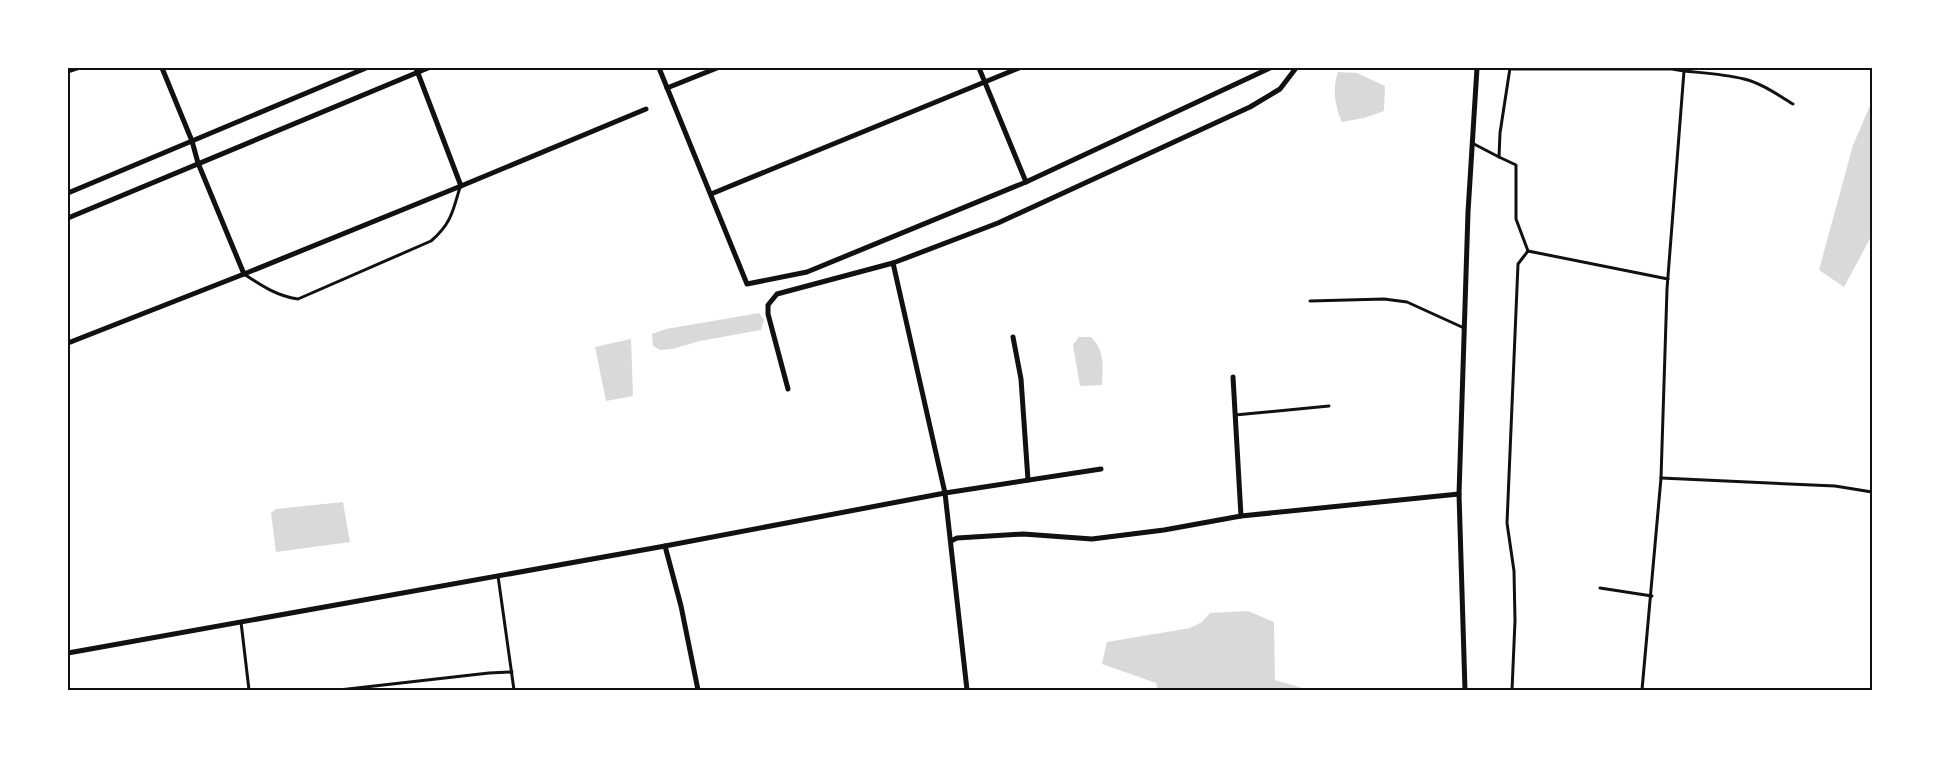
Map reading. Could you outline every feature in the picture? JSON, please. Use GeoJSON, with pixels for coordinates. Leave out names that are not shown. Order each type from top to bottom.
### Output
{"type":"FeatureCollection","features":[{"type":"Feature","properties":{"kind":"street"},"geometry":{"type":"LineString","coordinates":[[68,71],[77,68]]}},
{"type":"Feature","properties":{"kind":"street"},"geometry":{"type":"LineString","coordinates":[[162,68],[192,141],[198,163],[244,274]]}},
{"type":"Feature","properties":{"kind":"street"},"geometry":{"type":"LineString","coordinates":[[68,193],[366,68]]}},
{"type":"Feature","properties":{"kind":"street"},"geometry":{"type":"LineString","coordinates":[[68,218],[416,70],[428,68]]}},
{"type":"Feature","properties":{"kind":"street"},"geometry":{"type":"LineString","coordinates":[[659,68],[748,284],[807,272],[1026,182],[1270,68]]}},
{"type":"Feature","properties":{"kind":"street"},"geometry":{"type":"LineString","coordinates":[[667,88],[717,68]]}},
{"type":"Feature","properties":{"kind":"street"},"geometry":{"type":"LineString","coordinates":[[979,68],[1026,182]]}},
{"type":"Feature","properties":{"kind":"street"},"geometry":{"type":"LineString","coordinates":[[711,194],[1019,68]]}},
{"type":"Feature","properties":{"kind":"street"},"geometry":{"type":"LineString","coordinates":[[788,389],[768,314],[768,305],[777,294],[893,263],[998,223],[1250,107],[1280,89],[1296,68]]}},
{"type":"Feature","properties":{"kind":"street"},"geometry":{"type":"LineString","coordinates":[[1465,690],[1459,494],[1471,143],[1477,68]]}},
{"type":"Feature","properties":{"kind":"street"},"geometry":{"type":"LineString","coordinates":[[416,70],[460,186]]}},
{"type":"Feature","properties":{"kind":"street"},"geometry":{"type":"LineString","coordinates":[[68,343],[244,274],[646,109]]}},
{"type":"Feature","properties":{"kind":"street"},"geometry":{"type":"LineString","coordinates":[[893,263],[945,493],[967,690]]}},
{"type":"Feature","properties":{"kind":"street"},"geometry":{"type":"LineString","coordinates":[[1013,337],[1021,380],[1028,480]]}},
{"type":"Feature","properties":{"kind":"street"},"geometry":{"type":"LineString","coordinates":[[1233,377],[1240,516]]}},
{"type":"Feature","properties":{"kind":"street"},"geometry":{"type":"LineString","coordinates":[[68,653],[665,546],[945,493],[1101,469]]}},
{"type":"Feature","properties":{"kind":"street"},"geometry":{"type":"LineString","coordinates":[[951,541],[957,538],[1023,534],[1092,539],[1164,530],[1240,516],[1459,494]]}},
{"type":"Feature","properties":{"kind":"street"},"geometry":{"type":"LineString","coordinates":[[665,546],[681,606],[698,690]]}},
{"type":"Feature","properties":{"kind":"lane"},"geometry":{"type":"LineString","coordinates":[[1499,158],[1500,133],[1510,68],[1672,69],[1684,72],[1712,73],[1745,79],[1793,104]]}},
{"type":"Feature","properties":{"kind":"lane"},"geometry":{"type":"LineString","coordinates":[[1642,690],[1652,596],[1661,478],[1668,279],[1684,72]]}},
{"type":"Feature","properties":{"kind":"lane"},"geometry":{"type":"LineString","coordinates":[[1471,143],[1516,165],[1516,219],[1528,252]]}},
{"type":"Feature","properties":{"kind":"lane"},"geometry":{"type":"LineString","coordinates":[[244,274],[284,297],[298,299],[431,241],[443,230],[451,218],[460,186]]}},
{"type":"Feature","properties":{"kind":"lane"},"geometry":{"type":"LineString","coordinates":[[1528,252],[1668,279]]}},
{"type":"Feature","properties":{"kind":"lane"},"geometry":{"type":"LineString","coordinates":[[1512,690],[1515,621],[1514,571],[1507,523],[1510,438],[1518,264],[1528,252]]}},
{"type":"Feature","properties":{"kind":"lane"},"geometry":{"type":"LineString","coordinates":[[1310,301],[1384,299],[1407,302],[1464,329]]}},
{"type":"Feature","properties":{"kind":"lane"},"geometry":{"type":"LineString","coordinates":[[1234,415],[1329,406]]}},
{"type":"Feature","properties":{"kind":"lane"},"geometry":{"type":"LineString","coordinates":[[1661,478],[1834,486],[1872,492]]}},
{"type":"Feature","properties":{"kind":"lane"},"geometry":{"type":"LineString","coordinates":[[498,576],[514,690]]}},
{"type":"Feature","properties":{"kind":"lane"},"geometry":{"type":"LineString","coordinates":[[1600,588],[1652,596]]}},
{"type":"Feature","properties":{"kind":"lane"},"geometry":{"type":"LineString","coordinates":[[241,622],[250,690]]}},
{"type":"Feature","properties":{"kind":"lane"},"geometry":{"type":"LineString","coordinates":[[339,690],[512,672]]}},
{"type":"Feature","properties":{"kind":"shaded area"},"geometry":{"type":"Polygon","coordinates":[[[1338,72],[1357,73],[1385,86],[1384,111],[1364,118],[1342,122],[1335,97],[1335,84],[1338,72]]]}},
{"type":"Feature","properties":{"kind":"shaded area"},"geometry":{"type":"Polygon","coordinates":[[[1872,101],[1872,235],[1844,287],[1819,270],[1853,145],[1872,101]]]}},
{"type":"Feature","properties":{"kind":"shaded area"},"geometry":{"type":"Polygon","coordinates":[[[759,313],[764,320],[761,330],[700,341],[672,349],[660,350],[653,346],[652,334],[666,329],[759,313]]]}},
{"type":"Feature","properties":{"kind":"shaded area"},"geometry":{"type":"Polygon","coordinates":[[[1079,337],[1091,337],[1099,348],[1103,372],[1102,385],[1080,386],[1073,345],[1079,337]]]}},
{"type":"Feature","properties":{"kind":"shaded area"},"geometry":{"type":"Polygon","coordinates":[[[631,339],[633,396],[606,401],[595,347],[631,339]]]}},
{"type":"Feature","properties":{"kind":"shaded area"},"geometry":{"type":"Polygon","coordinates":[[[343,502],[350,542],[276,552],[271,513],[276,509],[343,502]]]}},
{"type":"Feature","properties":{"kind":"shaded area"},"geometry":{"type":"Polygon","coordinates":[[[1248,611],[1274,622],[1275,680],[1309,690],[1158,690],[1156,683],[1102,664],[1107,642],[1190,628],[1202,622],[1210,613],[1248,611]]]}}]}
